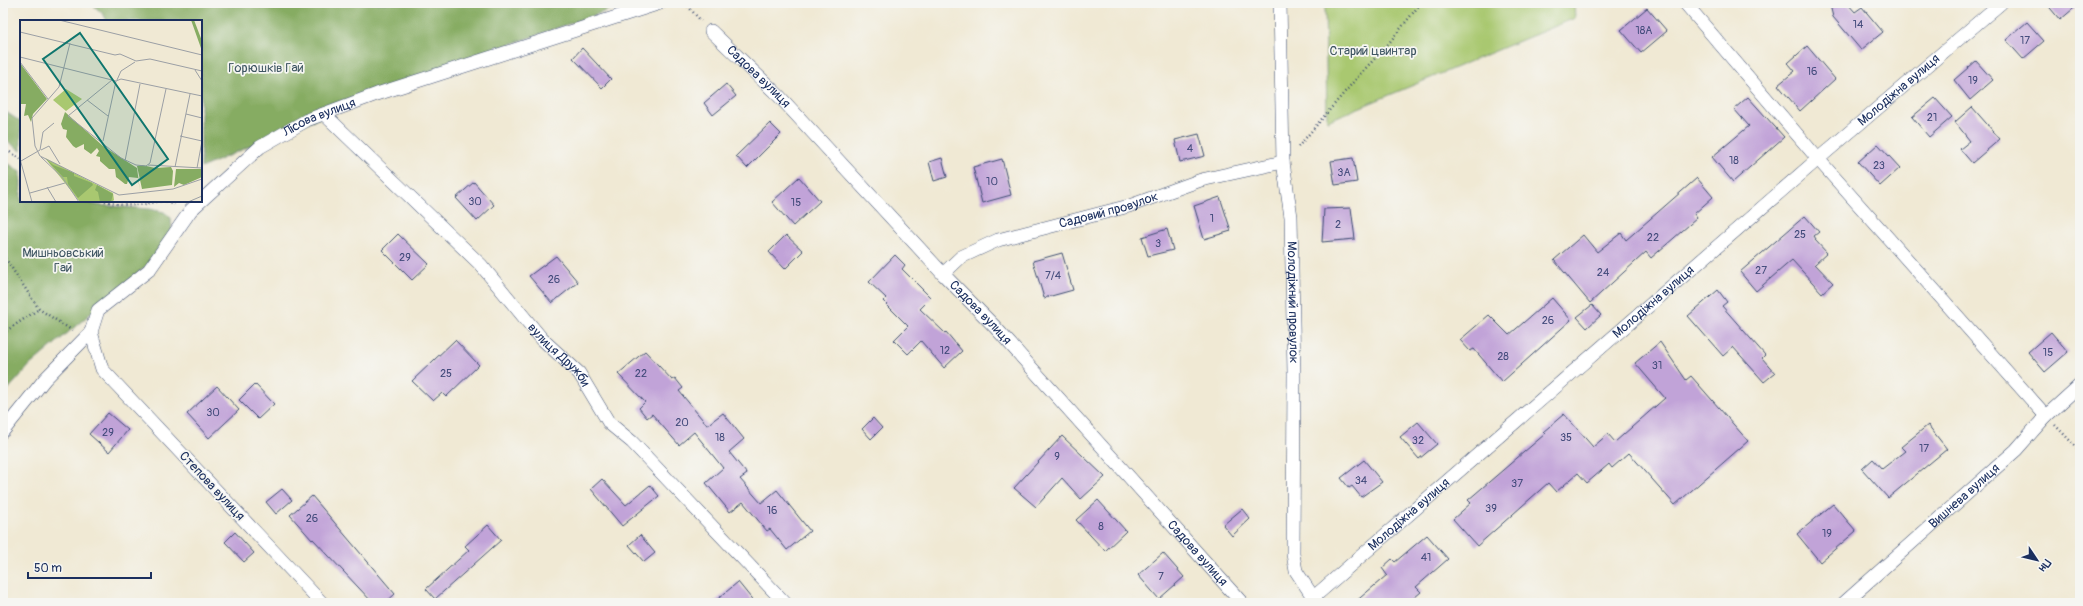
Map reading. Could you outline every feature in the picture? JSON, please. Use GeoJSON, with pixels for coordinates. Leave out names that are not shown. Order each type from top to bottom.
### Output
{"type":"FeatureCollection","features":[{"type":"Feature","properties":{"kind":"street","name":"Лісова вулиця"},"geometry":{"type":"LineString","coordinates":[[202,200],[260,147],[307,120],[376,94],[660,3]]}},
{"type":"Feature","properties":{"kind":"street","name":"Молодіжний провулок"},"geometry":{"type":"LineString","coordinates":[[1280,3],[1283,162],[1292,217],[1294,374],[1293,554],[1296,571],[1310,600]]}},
{"type":"Feature","properties":{"kind":"street"},"geometry":{"type":"LineString","coordinates":[[1685,3],[1818,159],[2046,416]]}},
{"type":"Feature","properties":{"kind":"street","name":"Молодіжна вулиця"},"geometry":{"type":"LineString","coordinates":[[1310,600],[1818,159],[2001,3]]}},
{"type":"Feature","properties":{"kind":"street","name":"Садова вулиця"},"geometry":{"type":"LineString","coordinates":[[711,31],[779,96],[943,274],[995,327],[1242,603]]}},
{"type":"Feature","properties":{"kind":"street","name":"вулиця Дружби"},"geometry":{"type":"LineString","coordinates":[[324,114],[482,265],[542,339],[579,373],[609,423],[632,442],[785,603]]}},
{"type":"Feature","properties":{"kind":"street","name":"Садовий провулок"},"geometry":{"type":"LineString","coordinates":[[943,274],[961,256],[998,240],[1129,206],[1201,180],[1283,162]]}},
{"type":"Feature","properties":{"kind":"street","name":"Лісова вулиця"},"geometry":{"type":"LineString","coordinates":[[91,332],[98,310],[149,270],[191,210],[200,202]]}},
{"type":"Feature","properties":{"kind":"street"},"geometry":{"type":"LineString","coordinates":[[3,431],[45,379],[91,332]]}},
{"type":"Feature","properties":{"kind":"street","name":"Степова вулиця"},"geometry":{"type":"LineString","coordinates":[[91,332],[102,369],[322,603]]}},
{"type":"Feature","properties":{"kind":"street","name":"Вишнева вулиця"},"geometry":{"type":"LineString","coordinates":[[1844,603],[2016,450],[2046,416],[2080,385]]}},
{"type":"Feature","properties":{"kind":"path"},"geometry":{"type":"LineString","coordinates":[[685,3],[711,31]]}},
{"type":"Feature","properties":{"kind":"path"},"geometry":{"type":"LineString","coordinates":[[1283,162],[1385,48],[1421,3]]}},
{"type":"Feature","properties":{"kind":"path"},"geometry":{"type":"LineString","coordinates":[[3,148],[20,158]]}},
{"type":"Feature","properties":{"kind":"path"},"geometry":{"type":"LineString","coordinates":[[108,202],[137,206],[157,202]]}},
{"type":"Feature","properties":{"kind":"path"},"geometry":{"type":"LineString","coordinates":[[3,255],[39,309],[79,335],[91,332]]}},
{"type":"Feature","properties":{"kind":"path"},"geometry":{"type":"LineString","coordinates":[[3,333],[39,309]]}},
{"type":"Feature","properties":{"kind":"path"},"geometry":{"type":"LineString","coordinates":[[2046,416],[2080,451]]}},
{"type":"Feature","properties":{"kind":"green space","name":"Горюшків Гай"},"geometry":{"type":"Polygon","coordinates":[[[91,3],[629,3],[465,60],[266,139],[202,168],[202,20],[106,20],[104,15],[91,3]]]}},
{"type":"Feature","properties":{"kind":"green space","name":"Старий цвинтар"},"geometry":{"type":"Polygon","coordinates":[[[1325,3],[1574,3],[1575,18],[1327,121],[1325,3]]]}},
{"type":"Feature","properties":{"kind":"green space"},"geometry":{"type":"Polygon","coordinates":[[[3,110],[20,121],[20,150],[3,138],[3,110]]]}},
{"type":"Feature","properties":{"kind":"green space","name":"Мишньовський Гай"},"geometry":{"type":"Polygon","coordinates":[[[3,160],[20,171],[20,202],[84,202],[97,205],[150,209],[164,212],[171,218],[172,231],[164,251],[30,365],[3,395],[3,160]]]}},
{"type":"Feature","properties":{"kind":"building"},"geometry":{"type":"Polygon","coordinates":[[[1833,3],[1847,3],[1855,12],[1862,7],[1883,32],[1861,50],[1833,17],[1831,9],[1833,3]]]}},
{"type":"Feature","properties":{"kind":"building"},"geometry":{"type":"Polygon","coordinates":[[[2046,3],[2080,3],[2060,20],[2046,3]]]}},
{"type":"Feature","properties":{"kind":"building"},"geometry":{"type":"Polygon","coordinates":[[[1647,8],[1667,31],[1641,53],[1621,30],[1647,8]]]}},
{"type":"Feature","properties":{"kind":"building"},"geometry":{"type":"Polygon","coordinates":[[[2027,22],[2044,41],[2023,59],[2006,40],[2027,22]]]}},
{"type":"Feature","properties":{"kind":"building"},"geometry":{"type":"Polygon","coordinates":[[[1807,46],[1835,79],[1800,111],[1778,85],[1795,71],[1788,63],[1807,46]]]}},
{"type":"Feature","properties":{"kind":"building"},"geometry":{"type":"Polygon","coordinates":[[[582,48],[611,79],[602,88],[573,58],[582,48]]]}},
{"type":"Feature","properties":{"kind":"building"},"geometry":{"type":"Polygon","coordinates":[[[1976,61],[1993,80],[1970,100],[1954,80],[1976,61]]]}},
{"type":"Feature","properties":{"kind":"building"},"geometry":{"type":"Polygon","coordinates":[[[726,84],[736,96],[713,115],[704,103],[726,84]]]}},
{"type":"Feature","properties":{"kind":"building"},"geometry":{"type":"Polygon","coordinates":[[[1748,97],[1784,137],[1733,182],[1712,157],[1749,126],[1734,109],[1748,97]]]}},
{"type":"Feature","properties":{"kind":"building"},"geometry":{"type":"Polygon","coordinates":[[[1935,98],[1952,117],[1929,137],[1912,117],[1935,98]]]}},
{"type":"Feature","properties":{"kind":"building"},"geometry":{"type":"Polygon","coordinates":[[[1972,107],[2000,139],[1972,163],[1960,149],[1970,141],[1955,122],[1972,107]]]}},
{"type":"Feature","properties":{"kind":"building"},"geometry":{"type":"Polygon","coordinates":[[[770,123],[781,134],[747,168],[736,156],[770,123]]]}},
{"type":"Feature","properties":{"kind":"building"},"geometry":{"type":"Polygon","coordinates":[[[1199,134],[1205,156],[1180,162],[1175,140],[1199,134]]]}},
{"type":"Feature","properties":{"kind":"building"},"geometry":{"type":"Polygon","coordinates":[[[1878,144],[1900,168],[1880,186],[1858,162],[1878,144]]]}},
{"type":"Feature","properties":{"kind":"building"},"geometry":{"type":"Polygon","coordinates":[[[942,158],[947,177],[934,181],[929,162],[942,158]]]}},
{"type":"Feature","properties":{"kind":"building"},"geometry":{"type":"Polygon","coordinates":[[[1353,158],[1357,182],[1335,185],[1331,161],[1353,158]]]}},
{"type":"Feature","properties":{"kind":"building"},"geometry":{"type":"Polygon","coordinates":[[[1002,159],[1011,195],[982,203],[973,167],[1002,159]]]}},
{"type":"Feature","properties":{"kind":"building"},"geometry":{"type":"Polygon","coordinates":[[[799,177],[820,201],[793,226],[772,202],[799,177]]]}},
{"type":"Feature","properties":{"kind":"building"},"geometry":{"type":"Polygon","coordinates":[[[1697,178],[1713,197],[1694,214],[1697,218],[1651,258],[1646,252],[1590,303],[1554,260],[1583,235],[1597,252],[1621,233],[1626,240],[1697,178]]]}},
{"type":"Feature","properties":{"kind":"building"},"geometry":{"type":"Polygon","coordinates":[[[474,182],[494,205],[477,221],[456,198],[474,182]]]}},
{"type":"Feature","properties":{"kind":"building"},"geometry":{"type":"Polygon","coordinates":[[[1220,197],[1231,231],[1204,239],[1194,206],[1220,197]]]}},
{"type":"Feature","properties":{"kind":"building"},"geometry":{"type":"Polygon","coordinates":[[[1351,208],[1355,239],[1322,242],[1324,209],[1351,208]]]}},
{"type":"Feature","properties":{"kind":"building"},"geometry":{"type":"Polygon","coordinates":[[[1805,216],[1819,232],[1814,236],[1816,239],[1815,240],[1827,253],[1815,264],[1833,283],[1822,293],[1792,260],[1756,291],[1740,272],[1805,216]]]}},
{"type":"Feature","properties":{"kind":"building"},"geometry":{"type":"Polygon","coordinates":[[[1167,229],[1173,250],[1148,256],[1142,237],[1167,229]]]}},
{"type":"Feature","properties":{"kind":"building"},"geometry":{"type":"Polygon","coordinates":[[[398,234],[429,264],[412,280],[382,250],[398,234]]]}},
{"type":"Feature","properties":{"kind":"building"},"geometry":{"type":"Polygon","coordinates":[[[786,235],[803,251],[785,269],[769,252],[786,235]]]}},
{"type":"Feature","properties":{"kind":"building"},"geometry":{"type":"Polygon","coordinates":[[[1062,253],[1073,290],[1044,298],[1033,261],[1062,253]]]}},
{"type":"Feature","properties":{"kind":"building"},"geometry":{"type":"Polygon","coordinates":[[[895,255],[905,265],[902,269],[931,298],[920,309],[945,333],[946,332],[962,351],[944,368],[921,341],[908,354],[894,340],[908,326],[883,301],[886,298],[869,282],[895,255]]]}},
{"type":"Feature","properties":{"kind":"building"},"geometry":{"type":"Polygon","coordinates":[[[556,256],[578,282],[552,303],[529,276],[556,256]]]}},
{"type":"Feature","properties":{"kind":"building"},"geometry":{"type":"Polygon","coordinates":[[[1718,290],[1727,302],[1722,306],[1765,355],[1762,358],[1775,373],[1764,382],[1733,347],[1723,356],[1688,316],[1718,290]]]}},
{"type":"Feature","properties":{"kind":"building"},"geometry":{"type":"Polygon","coordinates":[[[1552,298],[1571,320],[1502,382],[1474,349],[1470,351],[1460,340],[1489,315],[1509,335],[1552,298]]]}},
{"type":"Feature","properties":{"kind":"building"},"geometry":{"type":"Polygon","coordinates":[[[1592,305],[1601,315],[1587,328],[1577,317],[1592,305]]]}},
{"type":"Feature","properties":{"kind":"building"},"geometry":{"type":"Polygon","coordinates":[[[2051,332],[2068,352],[2045,372],[2028,352],[2051,332]]]}},
{"type":"Feature","properties":{"kind":"building"},"geometry":{"type":"Polygon","coordinates":[[[455,340],[479,365],[446,397],[442,393],[433,401],[412,381],[455,340]]]}},
{"type":"Feature","properties":{"kind":"building"},"geometry":{"type":"Polygon","coordinates":[[[1660,342],[1686,380],[1691,376],[1748,441],[1675,505],[1629,453],[1612,468],[1609,464],[1587,483],[1578,473],[1556,492],[1548,483],[1477,546],[1453,519],[1471,503],[1468,500],[1545,434],[1543,432],[1564,414],[1593,447],[1608,434],[1615,442],[1665,398],[1635,363],[1660,342]]]}},
{"type":"Feature","properties":{"kind":"building"},"geometry":{"type":"Polygon","coordinates":[[[645,351],[672,380],[675,378],[683,388],[679,391],[707,425],[723,413],[744,439],[729,452],[747,474],[740,479],[761,503],[777,490],[810,531],[787,550],[770,529],[767,531],[743,502],[730,512],[706,483],[723,468],[694,432],[679,445],[652,414],[647,418],[639,408],[645,402],[618,374],[645,351]]]}},
{"type":"Feature","properties":{"kind":"building"},"geometry":{"type":"Polygon","coordinates":[[[255,384],[274,404],[258,419],[239,400],[255,384]]]}},
{"type":"Feature","properties":{"kind":"building"},"geometry":{"type":"Polygon","coordinates":[[[217,386],[239,410],[209,438],[187,414],[217,386]]]}},
{"type":"Feature","properties":{"kind":"building"},"geometry":{"type":"Polygon","coordinates":[[[108,413],[128,430],[109,452],[89,434],[108,413]]]}},
{"type":"Feature","properties":{"kind":"building"},"geometry":{"type":"Polygon","coordinates":[[[873,418],[882,428],[871,439],[862,429],[873,418]]]}},
{"type":"Feature","properties":{"kind":"building"},"geometry":{"type":"Polygon","coordinates":[[[1418,422],[1437,444],[1419,459],[1400,437],[1418,422]]]}},
{"type":"Feature","properties":{"kind":"building"},"geometry":{"type":"Polygon","coordinates":[[[1928,425],[1947,449],[1888,498],[1862,469],[1873,459],[1882,469],[1905,451],[1901,447],[1928,425]]]}},
{"type":"Feature","properties":{"kind":"building"},"geometry":{"type":"Polygon","coordinates":[[[1062,436],[1105,477],[1081,499],[1062,478],[1036,507],[1014,488],[1062,436]]]}},
{"type":"Feature","properties":{"kind":"building"},"geometry":{"type":"Polygon","coordinates":[[[1364,460],[1382,482],[1361,497],[1352,486],[1349,488],[1341,478],[1364,460]]]}},
{"type":"Feature","properties":{"kind":"building"},"geometry":{"type":"Polygon","coordinates":[[[602,479],[626,505],[650,485],[659,496],[622,526],[591,489],[602,479]]]}},
{"type":"Feature","properties":{"kind":"building"},"geometry":{"type":"Polygon","coordinates":[[[282,489],[292,500],[276,514],[266,502],[282,489]]]}},
{"type":"Feature","properties":{"kind":"building"},"geometry":{"type":"Polygon","coordinates":[[[312,496],[395,594],[385,603],[373,603],[290,515],[312,496]]]}},
{"type":"Feature","properties":{"kind":"building"},"geometry":{"type":"Polygon","coordinates":[[[1098,500],[1126,531],[1105,551],[1076,520],[1098,500]]]}},
{"type":"Feature","properties":{"kind":"building"},"geometry":{"type":"Polygon","coordinates":[[[1833,504],[1856,531],[1820,562],[1797,534],[1833,504]]]}},
{"type":"Feature","properties":{"kind":"building"},"geometry":{"type":"Polygon","coordinates":[[[1242,509],[1250,519],[1232,536],[1223,525],[1242,509]]]}},
{"type":"Feature","properties":{"kind":"building"},"geometry":{"type":"Polygon","coordinates":[[[488,525],[501,540],[435,599],[426,589],[469,550],[465,546],[488,525]]]}},
{"type":"Feature","properties":{"kind":"building"},"geometry":{"type":"Polygon","coordinates":[[[235,532],[254,553],[244,562],[225,542],[235,532]]]}},
{"type":"Feature","properties":{"kind":"building"},"geometry":{"type":"Polygon","coordinates":[[[640,535],[655,553],[644,562],[629,545],[640,535]]]}},
{"type":"Feature","properties":{"kind":"building"},"geometry":{"type":"Polygon","coordinates":[[[1427,535],[1448,559],[1416,587],[1421,592],[1408,603],[1354,603],[1387,575],[1382,568],[1392,559],[1395,562],[1427,535]]]}},
{"type":"Feature","properties":{"kind":"building"},"geometry":{"type":"Polygon","coordinates":[[[1163,553],[1184,577],[1159,599],[1138,575],[1163,553]]]}},
{"type":"Feature","properties":{"kind":"building"},"geometry":{"type":"Polygon","coordinates":[[[738,582],[755,603],[713,603],[738,582]]]}}]}
